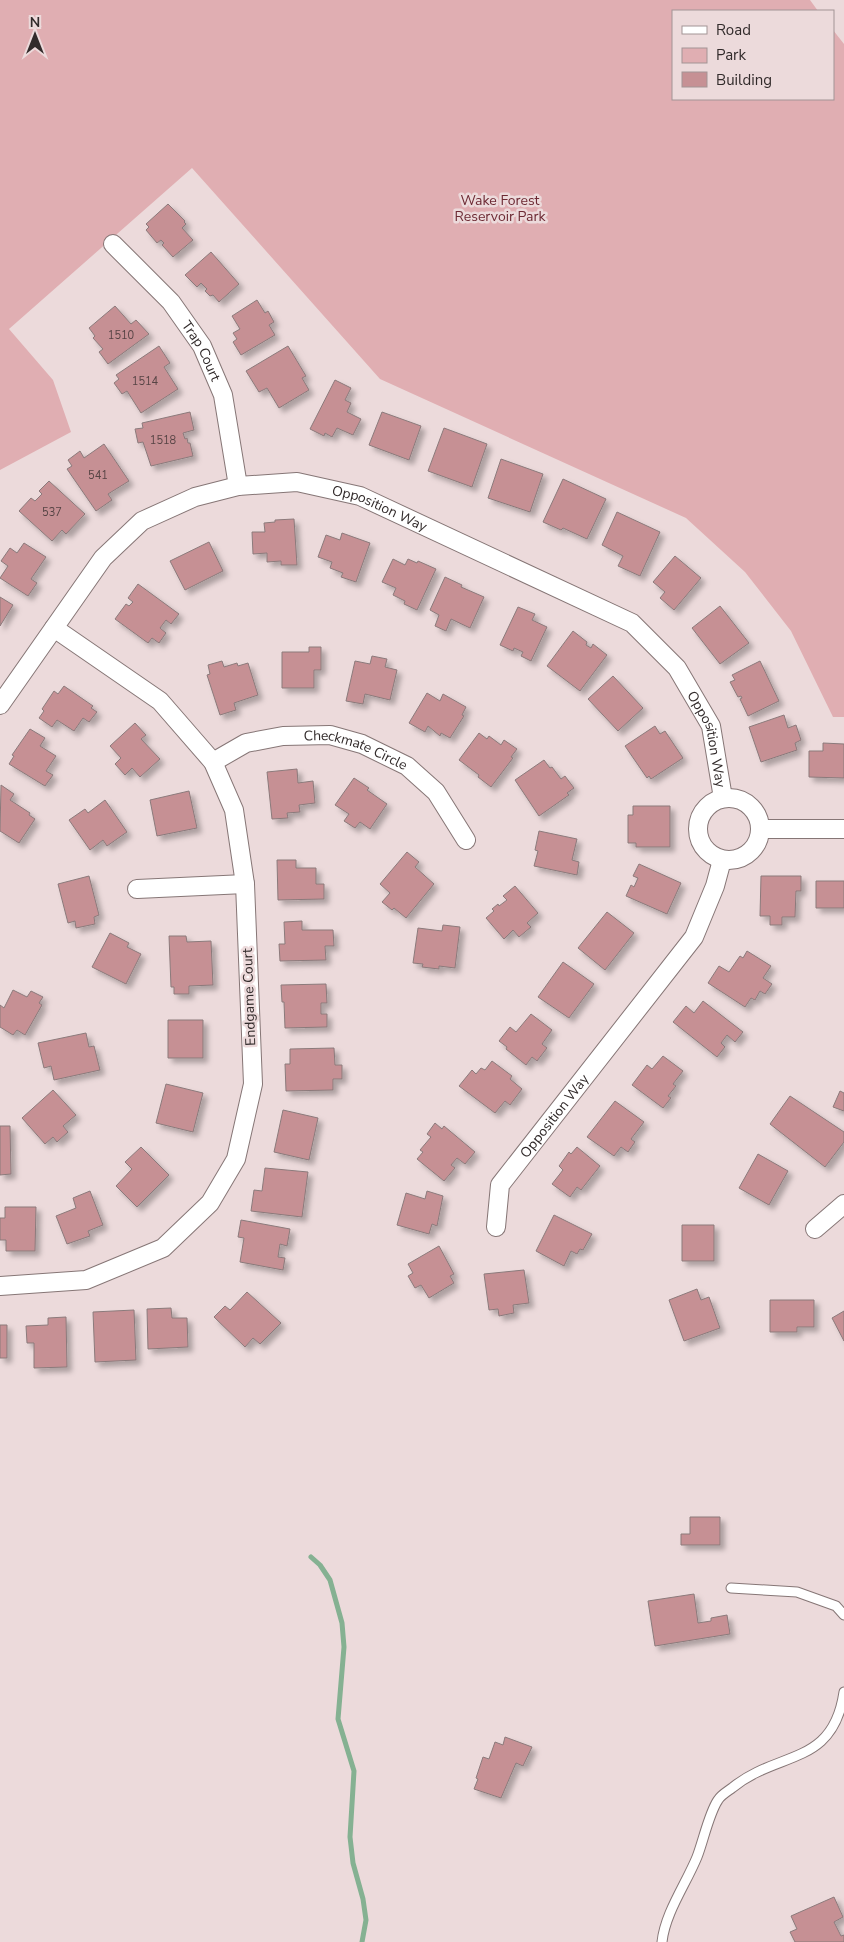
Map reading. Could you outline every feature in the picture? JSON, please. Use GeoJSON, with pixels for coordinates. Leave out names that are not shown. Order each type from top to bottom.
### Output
{"type":"FeatureCollection","features":[{"type":"Feature","properties":{"kind":"street","name":"Trap Court"},"geometry":{"type":"LineString","coordinates":[[113,244],[171,302],[202,346],[223,395],[238,486]]}},
{"type":"Feature","properties":{"kind":"street","name":"Opposition Way"},"geometry":{"type":"LineString","coordinates":[[0,705],[103,558],[142,521],[195,497],[238,486],[297,482],[360,496],[632,624],[677,668],[711,726],[724,798]]}},
{"type":"Feature","properties":{"kind":"street","name":"Endgame Court"},"geometry":{"type":"LineString","coordinates":[[0,1286],[86,1280],[163,1248],[210,1203],[236,1159],[253,1084],[245,884],[234,810],[213,762],[160,701],[54,628]]}},
{"type":"Feature","properties":{"kind":"street","name":"Checkmate Circle"},"geometry":{"type":"LineString","coordinates":[[213,762],[246,743],[283,736],[330,736],[362,744],[407,766],[436,792],[466,840]]}},
{"type":"Feature","properties":{"kind":"street"},"geometry":{"type":"LineString","coordinates":[[724,798],[732,798],[749,805],[755,812],[760,829],[757,843],[747,854],[738,859],[722,860],[710,853],[703,845],[699,836],[698,826],[700,816],[706,808],[724,798]]}},
{"type":"Feature","properties":{"kind":"street"},"geometry":{"type":"LineString","coordinates":[[760,829],[844,829]]}},
{"type":"Feature","properties":{"kind":"street","name":"Opposition Way"},"geometry":{"type":"LineString","coordinates":[[496,1227],[500,1185],[694,938],[715,886],[722,860]]}},
{"type":"Feature","properties":{"kind":"street"},"geometry":{"type":"LineString","coordinates":[[137,889],[245,884]]}},
{"type":"Feature","properties":{"kind":"street"},"geometry":{"type":"LineString","coordinates":[[815,1229],[844,1204]]}},
{"type":"Feature","properties":{"kind":"lane"},"geometry":{"type":"LineString","coordinates":[[730,1588],[797,1592],[836,1606],[844,1616]]}},
{"type":"Feature","properties":{"kind":"lane"},"geometry":{"type":"LineString","coordinates":[[662,1942],[674,1906],[697,1857],[718,1800],[739,1782],[759,1770],[809,1751],[827,1737],[842,1706],[844,1692]]}},
{"type":"Feature","properties":{"kind":"green space","name":"Wake Forest Reservoir Park"},"geometry":{"type":"Polygon","coordinates":[[[0,0],[810,0],[817,10],[672,10],[672,100],[834,100],[834,31],[844,44],[844,717],[833,717],[791,631],[745,572],[686,518],[380,379],[192,168],[9,329],[53,380],[71,432],[0,470],[0,0]]]}},
{"type":"Feature","properties":{"kind":"building"},"geometry":{"type":"Polygon","coordinates":[[[168,204],[185,221],[186,224],[182,228],[193,240],[173,257],[162,245],[164,243],[161,240],[157,243],[146,230],[149,227],[146,224],[168,204]]]}},
{"type":"Feature","properties":{"kind":"building"},"geometry":{"type":"Polygon","coordinates":[[[211,252],[239,284],[219,302],[213,295],[210,296],[205,291],[207,289],[201,283],[197,287],[185,275],[211,252]]]}},
{"type":"Feature","properties":{"kind":"building"},"geometry":{"type":"Polygon","coordinates":[[[257,300],[265,313],[268,311],[274,322],[269,325],[275,335],[241,355],[233,342],[237,339],[233,333],[240,329],[232,316],[257,300]]]}},
{"type":"Feature","properties":{"kind":"building"},"geometry":{"type":"Polygon","coordinates":[[[115,306],[131,324],[136,320],[149,334],[108,364],[99,352],[103,349],[93,338],[95,336],[89,328],[115,306]]]}},
{"type":"Feature","properties":{"kind":"building"},"geometry":{"type":"Polygon","coordinates":[[[159,346],[170,363],[164,367],[178,389],[141,413],[127,391],[122,394],[114,383],[119,379],[116,375],[159,346]]]}},
{"type":"Feature","properties":{"kind":"building"},"geometry":{"type":"Polygon","coordinates":[[[288,346],[306,376],[302,378],[309,390],[279,408],[267,388],[259,392],[246,371],[288,346]]]}},
{"type":"Feature","properties":{"kind":"building"},"geometry":{"type":"Polygon","coordinates":[[[335,380],[351,388],[345,400],[351,403],[347,412],[361,419],[353,435],[337,428],[332,437],[325,433],[324,436],[310,429],[335,380]]]}},
{"type":"Feature","properties":{"kind":"building"},"geometry":{"type":"Polygon","coordinates":[[[190,412],[194,430],[183,433],[185,439],[187,438],[188,443],[190,443],[193,456],[151,466],[143,442],[138,443],[135,429],[143,428],[142,423],[190,412]]]}},
{"type":"Feature","properties":{"kind":"building"},"geometry":{"type":"Polygon","coordinates":[[[382,412],[421,426],[409,460],[369,445],[382,412]]]}},
{"type":"Feature","properties":{"kind":"building"},"geometry":{"type":"Polygon","coordinates":[[[444,428],[487,444],[472,487],[428,471],[444,428]]]}},
{"type":"Feature","properties":{"kind":"building"},"geometry":{"type":"Polygon","coordinates":[[[104,444],[129,481],[108,494],[112,500],[96,511],[67,469],[72,466],[68,460],[80,451],[84,458],[104,444]]]}},
{"type":"Feature","properties":{"kind":"building"},"geometry":{"type":"Polygon","coordinates":[[[501,459],[543,474],[530,512],[488,498],[501,459]]]}},
{"type":"Feature","properties":{"kind":"building"},"geometry":{"type":"Polygon","coordinates":[[[563,479],[606,499],[587,539],[563,528],[561,530],[543,522],[563,479]]]}},
{"type":"Feature","properties":{"kind":"building"},"geometry":{"type":"Polygon","coordinates":[[[49,481],[85,514],[66,534],[62,530],[52,541],[19,511],[31,498],[35,501],[42,494],[39,491],[49,481]]]}},
{"type":"Feature","properties":{"kind":"building"},"geometry":{"type":"Polygon","coordinates":[[[617,512],[660,532],[640,576],[618,566],[623,556],[602,545],[617,512]]]}},
{"type":"Feature","properties":{"kind":"building"},"geometry":{"type":"Polygon","coordinates":[[[294,519],[297,565],[281,565],[281,561],[267,562],[267,553],[253,554],[252,532],[265,532],[264,523],[275,522],[275,520],[294,519]]]}},
{"type":"Feature","properties":{"kind":"building"},"geometry":{"type":"Polygon","coordinates":[[[342,533],[370,543],[356,582],[341,577],[343,573],[330,568],[332,562],[318,557],[326,535],[340,540],[342,533]]]}},
{"type":"Feature","properties":{"kind":"building"},"geometry":{"type":"Polygon","coordinates":[[[209,542],[223,571],[185,590],[170,561],[209,542]]]}},
{"type":"Feature","properties":{"kind":"building"},"geometry":{"type":"Polygon","coordinates":[[[24,543],[46,557],[31,579],[37,583],[28,596],[0,578],[8,566],[1,561],[10,548],[17,553],[24,543]]]}},
{"type":"Feature","properties":{"kind":"building"},"geometry":{"type":"Polygon","coordinates":[[[675,556],[701,578],[674,610],[660,598],[665,592],[653,582],[675,556]]]}},
{"type":"Feature","properties":{"kind":"building"},"geometry":{"type":"Polygon","coordinates":[[[393,559],[405,565],[408,559],[417,563],[418,561],[436,569],[417,610],[404,604],[405,601],[393,595],[396,588],[382,582],[393,559]]]}},
{"type":"Feature","properties":{"kind":"building"},"geometry":{"type":"Polygon","coordinates":[[[445,577],[462,585],[461,587],[484,597],[470,628],[451,619],[446,631],[435,626],[439,615],[430,610],[445,577]]]}},
{"type":"Feature","properties":{"kind":"building"},"geometry":{"type":"Polygon","coordinates":[[[138,584],[179,614],[171,624],[166,620],[160,628],[166,633],[159,643],[152,638],[148,643],[115,619],[126,604],[129,606],[133,602],[128,598],[138,584]]]}},
{"type":"Feature","properties":{"kind":"building"},"geometry":{"type":"Polygon","coordinates":[[[0,597],[13,605],[0,626],[0,597]]]}},
{"type":"Feature","properties":{"kind":"building"},"geometry":{"type":"Polygon","coordinates":[[[720,606],[749,643],[720,664],[692,628],[720,606]]]}},
{"type":"Feature","properties":{"kind":"building"},"geometry":{"type":"Polygon","coordinates":[[[518,607],[535,614],[532,620],[547,627],[531,661],[521,656],[523,652],[514,648],[513,651],[500,645],[518,607]]]}},
{"type":"Feature","properties":{"kind":"building"},"geometry":{"type":"Polygon","coordinates":[[[573,631],[587,642],[586,645],[591,648],[593,644],[607,655],[580,691],[547,666],[573,631]]]}},
{"type":"Feature","properties":{"kind":"building"},"geometry":{"type":"Polygon","coordinates":[[[309,647],[321,647],[321,670],[314,670],[314,688],[282,688],[282,652],[309,652],[309,647]]]}},
{"type":"Feature","properties":{"kind":"building"},"geometry":{"type":"Polygon","coordinates":[[[372,656],[387,659],[385,667],[397,670],[390,700],[365,694],[363,704],[346,701],[355,661],[370,664],[372,656]]]}},
{"type":"Feature","properties":{"kind":"building"},"geometry":{"type":"Polygon","coordinates":[[[222,661],[224,667],[237,663],[238,666],[248,663],[258,695],[234,703],[236,710],[220,715],[207,675],[210,674],[208,665],[222,661]]]}},
{"type":"Feature","properties":{"kind":"building"},"geometry":{"type":"Polygon","coordinates":[[[760,661],[779,701],[748,716],[740,699],[742,698],[741,696],[738,697],[730,682],[735,680],[732,675],[760,661]]]}},
{"type":"Feature","properties":{"kind":"building"},"geometry":{"type":"Polygon","coordinates":[[[613,676],[643,708],[618,731],[588,699],[613,676]]]}},
{"type":"Feature","properties":{"kind":"building"},"geometry":{"type":"Polygon","coordinates":[[[64,686],[93,706],[91,708],[97,712],[89,722],[83,718],[74,731],[57,720],[52,727],[39,718],[44,711],[42,709],[54,691],[58,694],[64,686]]]}},
{"type":"Feature","properties":{"kind":"building"},"geometry":{"type":"Polygon","coordinates":[[[427,693],[440,701],[443,694],[466,707],[462,715],[464,716],[450,738],[441,733],[440,736],[428,726],[425,732],[409,723],[427,693]]]}},
{"type":"Feature","properties":{"kind":"building"},"geometry":{"type":"Polygon","coordinates":[[[784,715],[788,728],[796,725],[801,740],[795,743],[797,750],[761,762],[749,727],[784,715]]]}},
{"type":"Feature","properties":{"kind":"building"},"geometry":{"type":"Polygon","coordinates":[[[135,723],[146,735],[141,739],[160,759],[140,777],[132,768],[125,775],[115,764],[121,758],[110,746],[135,723]]]}},
{"type":"Feature","properties":{"kind":"building"},"geometry":{"type":"Polygon","coordinates":[[[655,726],[660,734],[665,731],[683,758],[651,779],[649,776],[647,778],[625,746],[655,726]]]}},
{"type":"Feature","properties":{"kind":"building"},"geometry":{"type":"Polygon","coordinates":[[[30,729],[45,738],[40,746],[56,756],[46,771],[53,775],[45,786],[9,764],[14,756],[12,755],[30,729]]]}},
{"type":"Feature","properties":{"kind":"building"},"geometry":{"type":"Polygon","coordinates":[[[479,733],[487,739],[489,736],[501,745],[504,740],[517,749],[511,757],[513,758],[491,787],[459,760],[479,733]]]}},
{"type":"Feature","properties":{"kind":"building"},"geometry":{"type":"Polygon","coordinates":[[[823,743],[844,744],[844,778],[809,777],[809,751],[823,751],[823,743]]]}},
{"type":"Feature","properties":{"kind":"building"},"geometry":{"type":"Polygon","coordinates":[[[544,760],[561,779],[565,776],[574,788],[567,793],[569,795],[539,816],[515,780],[544,760]]]}},
{"type":"Feature","properties":{"kind":"building"},"geometry":{"type":"Polygon","coordinates":[[[297,769],[298,783],[313,781],[315,803],[299,805],[300,812],[287,813],[288,818],[272,819],[267,772],[297,769]]]}},
{"type":"Feature","properties":{"kind":"building"},"geometry":{"type":"Polygon","coordinates":[[[354,778],[387,804],[370,829],[360,822],[355,828],[344,821],[349,814],[335,805],[354,778]]]}},
{"type":"Feature","properties":{"kind":"building"},"geometry":{"type":"Polygon","coordinates":[[[1,785],[14,794],[10,800],[30,813],[29,815],[35,819],[19,843],[0,831],[1,785]]]}},
{"type":"Feature","properties":{"kind":"building"},"geometry":{"type":"Polygon","coordinates":[[[189,791],[197,828],[157,836],[150,800],[189,791]]]}},
{"type":"Feature","properties":{"kind":"building"},"geometry":{"type":"Polygon","coordinates":[[[105,800],[127,832],[107,846],[103,840],[90,850],[69,820],[85,809],[88,813],[105,800]]]}},
{"type":"Feature","properties":{"kind":"building"},"geometry":{"type":"Polygon","coordinates":[[[633,806],[670,806],[670,847],[636,847],[636,843],[628,843],[628,815],[633,815],[633,806]]]}},
{"type":"Feature","properties":{"kind":"building"},"geometry":{"type":"Polygon","coordinates":[[[539,831],[577,839],[572,860],[579,862],[577,875],[534,866],[538,851],[535,850],[539,831]]]}},
{"type":"Feature","properties":{"kind":"building"},"geometry":{"type":"Polygon","coordinates":[[[407,852],[419,862],[415,867],[434,884],[406,918],[394,908],[392,910],[382,902],[390,893],[380,884],[407,852]]]}},
{"type":"Feature","properties":{"kind":"building"},"geometry":{"type":"Polygon","coordinates":[[[277,860],[296,860],[296,868],[316,868],[316,884],[324,884],[324,899],[278,900],[277,860]]]}},
{"type":"Feature","properties":{"kind":"building"},"geometry":{"type":"Polygon","coordinates":[[[639,864],[681,883],[667,914],[626,896],[631,885],[634,887],[638,878],[633,876],[639,864]]]}},
{"type":"Feature","properties":{"kind":"building"},"geometry":{"type":"Polygon","coordinates":[[[89,876],[99,915],[94,917],[95,924],[76,928],[75,921],[68,923],[58,884],[89,876]]]}},
{"type":"Feature","properties":{"kind":"building"},"geometry":{"type":"Polygon","coordinates":[[[761,876],[801,876],[801,891],[796,891],[795,917],[782,917],[782,925],[770,925],[770,916],[760,916],[761,876]]]}},
{"type":"Feature","properties":{"kind":"building"},"geometry":{"type":"Polygon","coordinates":[[[816,881],[844,881],[844,908],[816,908],[816,881]]]}},
{"type":"Feature","properties":{"kind":"building"},"geometry":{"type":"Polygon","coordinates":[[[515,886],[538,913],[527,923],[531,927],[519,937],[513,930],[504,939],[486,918],[494,911],[492,909],[507,900],[503,896],[515,886]]]}},
{"type":"Feature","properties":{"kind":"building"},"geometry":{"type":"Polygon","coordinates":[[[607,912],[634,933],[605,970],[578,948],[607,912]]]}},
{"type":"Feature","properties":{"kind":"building"},"geometry":{"type":"Polygon","coordinates":[[[302,921],[302,930],[333,930],[334,946],[325,946],[326,960],[280,961],[279,944],[285,944],[284,922],[302,921]]]}},
{"type":"Feature","properties":{"kind":"building"},"geometry":{"type":"Polygon","coordinates":[[[443,925],[460,927],[455,968],[439,966],[439,969],[422,967],[423,964],[413,963],[418,928],[442,931],[443,925]]]}},
{"type":"Feature","properties":{"kind":"building"},"geometry":{"type":"Polygon","coordinates":[[[110,933],[129,943],[127,947],[141,954],[126,984],[92,967],[110,933]]]}},
{"type":"Feature","properties":{"kind":"building"},"geometry":{"type":"Polygon","coordinates":[[[169,936],[186,936],[187,942],[211,941],[213,985],[189,986],[189,994],[174,994],[174,987],[171,987],[169,936]]]}},
{"type":"Feature","properties":{"kind":"building"},"geometry":{"type":"Polygon","coordinates":[[[747,951],[771,966],[763,978],[772,984],[765,994],[760,991],[755,1000],[751,998],[745,1007],[708,983],[719,966],[729,972],[740,956],[743,958],[747,951]]]}},
{"type":"Feature","properties":{"kind":"building"},"geometry":{"type":"Polygon","coordinates":[[[563,962],[594,984],[569,1018],[538,997],[563,962]]]}},
{"type":"Feature","properties":{"kind":"building"},"geometry":{"type":"Polygon","coordinates":[[[326,984],[327,1003],[321,1003],[321,1014],[327,1014],[327,1027],[285,1028],[281,985],[326,984]]]}},
{"type":"Feature","properties":{"kind":"building"},"geometry":{"type":"Polygon","coordinates":[[[13,990],[27,997],[31,991],[43,997],[39,1003],[42,1005],[25,1035],[17,1030],[13,1035],[0,1027],[0,1005],[4,1008],[13,990]]]}},
{"type":"Feature","properties":{"kind":"building"},"geometry":{"type":"Polygon","coordinates":[[[703,1001],[743,1032],[735,1042],[727,1035],[721,1043],[725,1047],[717,1057],[673,1022],[686,1006],[694,1013],[703,1001]]]}},
{"type":"Feature","properties":{"kind":"building"},"geometry":{"type":"Polygon","coordinates":[[[531,1014],[552,1030],[542,1044],[547,1048],[537,1061],[532,1057],[526,1065],[499,1041],[510,1027],[516,1032],[531,1014]]]}},
{"type":"Feature","properties":{"kind":"building"},"geometry":{"type":"Polygon","coordinates":[[[168,1020],[203,1020],[203,1058],[168,1058],[168,1020]]]}},
{"type":"Feature","properties":{"kind":"building"},"geometry":{"type":"Polygon","coordinates":[[[86,1033],[89,1047],[94,1046],[100,1070],[54,1080],[51,1066],[44,1068],[38,1043],[86,1033]]]}},
{"type":"Feature","properties":{"kind":"building"},"geometry":{"type":"Polygon","coordinates":[[[334,1048],[335,1065],[342,1065],[342,1079],[333,1079],[333,1090],[286,1091],[285,1064],[290,1064],[290,1049],[334,1048]]]}},
{"type":"Feature","properties":{"kind":"building"},"geometry":{"type":"Polygon","coordinates":[[[663,1056],[683,1071],[673,1084],[676,1086],[668,1096],[671,1098],[663,1108],[632,1085],[647,1065],[652,1069],[663,1056]]]}},
{"type":"Feature","properties":{"kind":"building"},"geometry":{"type":"Polygon","coordinates":[[[492,1061],[512,1076],[510,1079],[522,1089],[510,1105],[505,1101],[495,1113],[459,1086],[472,1070],[476,1074],[481,1068],[485,1070],[492,1061]]]}},
{"type":"Feature","properties":{"kind":"building"},"geometry":{"type":"Polygon","coordinates":[[[166,1084],[203,1093],[193,1132],[156,1123],[166,1084]]]}},
{"type":"Feature","properties":{"kind":"building"},"geometry":{"type":"Polygon","coordinates":[[[53,1090],[76,1115],[63,1126],[68,1132],[57,1142],[53,1137],[45,1144],[22,1118],[53,1090]]]}},
{"type":"Feature","properties":{"kind":"building"},"geometry":{"type":"Polygon","coordinates":[[[840,1091],[844,1093],[844,1111],[833,1107],[840,1091]]]}},
{"type":"Feature","properties":{"kind":"building"},"geometry":{"type":"Polygon","coordinates":[[[790,1096],[844,1132],[844,1142],[825,1167],[770,1124],[790,1096]]]}},
{"type":"Feature","properties":{"kind":"building"},"geometry":{"type":"Polygon","coordinates":[[[615,1101],[644,1122],[631,1139],[635,1142],[628,1152],[621,1147],[614,1156],[587,1137],[615,1101]]]}},
{"type":"Feature","properties":{"kind":"building"},"geometry":{"type":"Polygon","coordinates":[[[283,1110],[318,1118],[309,1160],[274,1152],[283,1110]]]}},
{"type":"Feature","properties":{"kind":"building"},"geometry":{"type":"Polygon","coordinates":[[[435,1123],[442,1129],[444,1126],[475,1152],[465,1164],[457,1158],[451,1165],[455,1168],[444,1181],[417,1159],[423,1152],[420,1150],[431,1137],[427,1134],[435,1123]]]}},
{"type":"Feature","properties":{"kind":"building"},"geometry":{"type":"Polygon","coordinates":[[[0,1126],[10,1126],[11,1174],[0,1175],[0,1126]]]}},
{"type":"Feature","properties":{"kind":"building"},"geometry":{"type":"Polygon","coordinates":[[[141,1147],[169,1175],[137,1207],[116,1186],[132,1169],[125,1162],[141,1147]]]}},
{"type":"Feature","properties":{"kind":"building"},"geometry":{"type":"Polygon","coordinates":[[[577,1147],[600,1166],[581,1190],[577,1187],[570,1197],[552,1184],[563,1170],[559,1166],[569,1152],[571,1154],[577,1147]]]}},
{"type":"Feature","properties":{"kind":"building"},"geometry":{"type":"Polygon","coordinates":[[[758,1154],[788,1171],[769,1205],[739,1188],[758,1154]]]}},
{"type":"Feature","properties":{"kind":"building"},"geometry":{"type":"Polygon","coordinates":[[[265,1168],[308,1172],[302,1217],[251,1211],[254,1190],[262,1191],[265,1168]]]}},
{"type":"Feature","properties":{"kind":"building"},"geometry":{"type":"Polygon","coordinates":[[[90,1191],[103,1225],[88,1231],[90,1236],[67,1244],[56,1216],[76,1208],[73,1198],[90,1191]]]}},
{"type":"Feature","properties":{"kind":"building"},"geometry":{"type":"Polygon","coordinates":[[[427,1191],[443,1196],[437,1226],[432,1224],[429,1234],[397,1225],[406,1193],[425,1199],[427,1191]]]}},
{"type":"Feature","properties":{"kind":"building"},"geometry":{"type":"Polygon","coordinates":[[[5,1207],[36,1207],[35,1251],[6,1251],[6,1240],[0,1240],[0,1218],[5,1218],[5,1207]]]}},
{"type":"Feature","properties":{"kind":"building"},"geometry":{"type":"Polygon","coordinates":[[[554,1215],[592,1234],[583,1250],[580,1249],[577,1254],[571,1251],[564,1266],[536,1251],[554,1215]]]}},
{"type":"Feature","properties":{"kind":"building"},"geometry":{"type":"Polygon","coordinates":[[[241,1220],[290,1229],[287,1246],[280,1244],[278,1257],[285,1258],[283,1270],[240,1262],[244,1238],[238,1237],[241,1220]]]}},
{"type":"Feature","properties":{"kind":"building"},"geometry":{"type":"Polygon","coordinates":[[[682,1225],[714,1225],[714,1261],[682,1261],[682,1225]]]}},
{"type":"Feature","properties":{"kind":"building"},"geometry":{"type":"Polygon","coordinates":[[[439,1246],[454,1274],[450,1276],[454,1283],[429,1298],[421,1285],[415,1288],[408,1276],[413,1273],[408,1264],[439,1246]]]}},
{"type":"Feature","properties":{"kind":"building"},"geometry":{"type":"Polygon","coordinates":[[[524,1270],[529,1303],[513,1305],[514,1313],[499,1316],[498,1309],[489,1310],[484,1274],[524,1270]]]}},
{"type":"Feature","properties":{"kind":"building"},"geometry":{"type":"Polygon","coordinates":[[[697,1289],[701,1300],[709,1297],[720,1328],[684,1341],[669,1300],[697,1289]]]}},
{"type":"Feature","properties":{"kind":"building"},"geometry":{"type":"Polygon","coordinates":[[[247,1292],[281,1323],[260,1344],[253,1338],[245,1347],[214,1317],[225,1306],[230,1310],[247,1292]]]}},
{"type":"Feature","properties":{"kind":"building"},"geometry":{"type":"Polygon","coordinates":[[[770,1300],[814,1300],[814,1327],[797,1327],[797,1332],[770,1332],[770,1300]]]}},
{"type":"Feature","properties":{"kind":"building"},"geometry":{"type":"Polygon","coordinates":[[[171,1308],[172,1318],[187,1318],[188,1347],[148,1349],[147,1309],[171,1308]]]}},
{"type":"Feature","properties":{"kind":"building"},"geometry":{"type":"Polygon","coordinates":[[[134,1310],[136,1360],[95,1362],[93,1312],[134,1310]]]}},
{"type":"Feature","properties":{"kind":"building"},"geometry":{"type":"Polygon","coordinates":[[[844,1311],[844,1341],[832,1318],[844,1311]]]}},
{"type":"Feature","properties":{"kind":"building"},"geometry":{"type":"Polygon","coordinates":[[[66,1317],[67,1367],[34,1368],[34,1343],[27,1343],[26,1326],[48,1325],[48,1318],[66,1317]]]}},
{"type":"Feature","properties":{"kind":"building"},"geometry":{"type":"Polygon","coordinates":[[[0,1325],[7,1325],[7,1358],[0,1358],[0,1325]]]}},
{"type":"Feature","properties":{"kind":"building"},"geometry":{"type":"Polygon","coordinates":[[[690,1517],[720,1517],[720,1545],[681,1545],[681,1534],[690,1534],[690,1517]]]}},
{"type":"Feature","properties":{"kind":"building"},"geometry":{"type":"Polygon","coordinates":[[[694,1594],[698,1623],[711,1621],[711,1618],[727,1615],[730,1634],[655,1646],[648,1601],[694,1594]]]}},
{"type":"Feature","properties":{"kind":"building"},"geometry":{"type":"Polygon","coordinates":[[[505,1737],[532,1747],[523,1766],[516,1763],[501,1798],[474,1789],[483,1757],[489,1759],[495,1742],[503,1745],[505,1737]]]}},
{"type":"Feature","properties":{"kind":"building"},"geometry":{"type":"Polygon","coordinates":[[[834,1897],[843,1917],[834,1922],[841,1936],[844,1935],[844,1942],[795,1942],[790,1932],[797,1929],[791,1916],[834,1897]]]}},
{"type":"Feature","properties":{"kind":"waterway"},"geometry":{"type":"LineString","coordinates":[[311,1557],[320,1565],[330,1580],[342,1623],[344,1647],[338,1719],[354,1771],[350,1837],[353,1863],[363,1899],[366,1920],[362,1942]]}}]}
